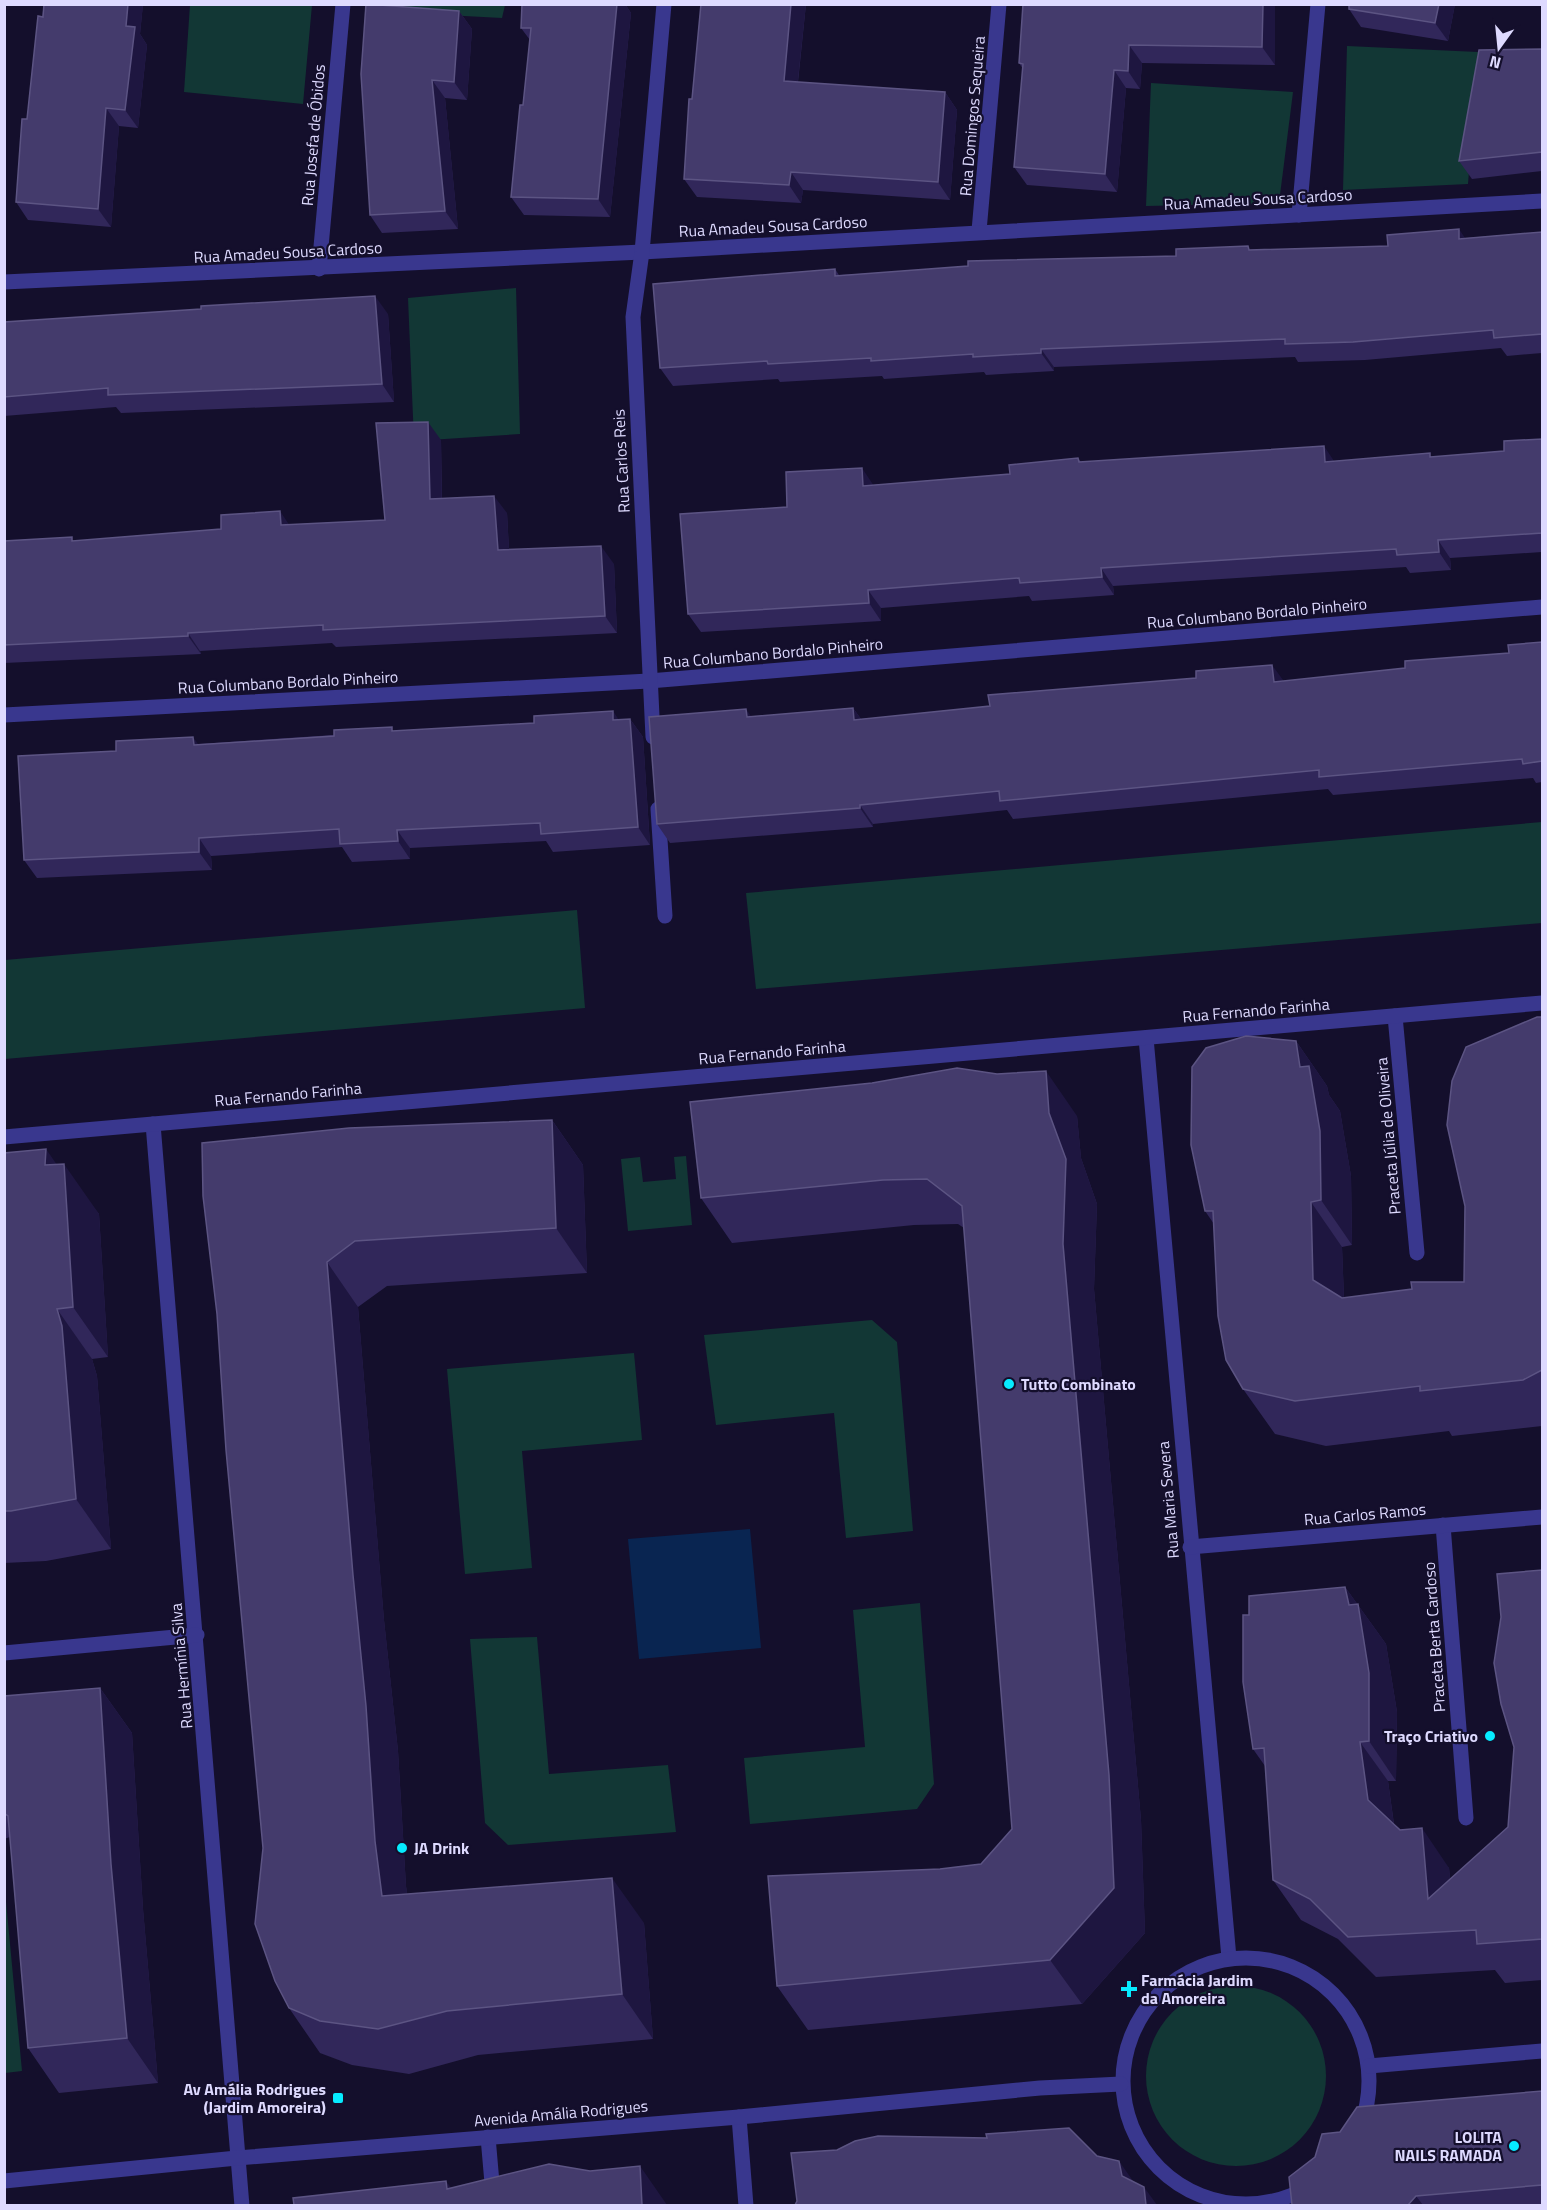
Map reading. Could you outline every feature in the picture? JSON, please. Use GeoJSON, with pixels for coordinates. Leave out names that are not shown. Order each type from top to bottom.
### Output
{"type":"FeatureCollection","features":[{"type":"Feature","properties":{"kind":"street","name":"Rua Josefa de Óbidos"},"geometry":{"type":"LineString","coordinates":[[319,269],[343,4]]}},
{"type":"Feature","properties":{"kind":"street","name":"Rua Carlos Reis"},"geometry":{"type":"LineString","coordinates":[[654,752],[633,317],[642,252],[664,4]]}},
{"type":"Feature","properties":{"kind":"street","name":"Rua Domingos Sequeira"},"geometry":{"type":"LineString","coordinates":[[979,231],[999,4]]}},
{"type":"Feature","properties":{"kind":"street"},"geometry":{"type":"LineString","coordinates":[[1299,215],[1318,4]]}},
{"type":"Feature","properties":{"kind":"street","name":"Rua Amadeu Sousa Cardoso"},"geometry":{"type":"LineString","coordinates":[[4,282],[319,269],[642,252],[979,231],[1542,201]]}},
{"type":"Feature","properties":{"kind":"street","name":"Rua Columbano Bordalo Pinheiro"},"geometry":{"type":"LineString","coordinates":[[4,715],[649,681],[1542,607]]}},
{"type":"Feature","properties":{"kind":"street"},"geometry":{"type":"LineString","coordinates":[[657,799],[665,916]]}},
{"type":"Feature","properties":{"kind":"street","name":"Rua Fernando Farinha"},"geometry":{"type":"LineString","coordinates":[[4,1137],[1542,1003]]}},
{"type":"Feature","properties":{"kind":"street","name":"Praceta Júlia de Oliveira"},"geometry":{"type":"LineString","coordinates":[[1395,1016],[1417,1253]]}},
{"type":"Feature","properties":{"kind":"street","name":"Rua Maria Severa"},"geometry":{"type":"LineString","coordinates":[[1146,1038],[1229,1958]]}},
{"type":"Feature","properties":{"kind":"street","name":"Rua Hermínia Silva"},"geometry":{"type":"LineString","coordinates":[[153,1124],[197,1635],[242,2205]]}},
{"type":"Feature","properties":{"kind":"street","name":"Rua Carlos Ramos"},"geometry":{"type":"LineString","coordinates":[[1191,1547],[1542,1517]]}},
{"type":"Feature","properties":{"kind":"street","name":"Praceta Berta Cardoso"},"geometry":{"type":"LineString","coordinates":[[1443,1525],[1466,1818]]}},
{"type":"Feature","properties":{"kind":"street"},"geometry":{"type":"LineString","coordinates":[[4,1653],[197,1635]]}},
{"type":"Feature","properties":{"kind":"street"},"geometry":{"type":"LineString","coordinates":[[1229,1958],[1268,1959],[1306,1972],[1337,1997],[1359,2029],[1369,2066],[1369,2100],[1359,2133],[1341,2161],[1316,2184],[1286,2199],[1252,2205],[1212,2201],[1177,2184],[1148,2158],[1129,2123],[1121,2085],[1126,2048],[1140,2015],[1164,1988],[1195,1968],[1229,1958]]}},
{"type":"Feature","properties":{"kind":"street"},"geometry":{"type":"LineString","coordinates":[[1369,2066],[1542,2051]]}},
{"type":"Feature","properties":{"kind":"street","name":"Avenida Amália Rodrigues"},"geometry":{"type":"LineString","coordinates":[[4,2181],[237,2158],[739,2117],[1041,2088],[1121,2085]]}},
{"type":"Feature","properties":{"kind":"street"},"geometry":{"type":"LineString","coordinates":[[739,2117],[746,2205]]}},
{"type":"Feature","properties":{"kind":"street"},"geometry":{"type":"LineString","coordinates":[[488,2137],[494,2205]]}},
{"type":"Feature","properties":{"kind":"green space"},"geometry":{"type":"Polygon","coordinates":[[[190,5],[312,5],[303,104],[184,92],[190,5]]]}},
{"type":"Feature","properties":{"kind":"green space"},"geometry":{"type":"Polygon","coordinates":[[[371,5],[505,5],[502,18],[370,11],[371,5]]]}},
{"type":"Feature","properties":{"kind":"green space"},"geometry":{"type":"Polygon","coordinates":[[[1347,46],[1478,52],[1468,184],[1343,190],[1347,46]]]}},
{"type":"Feature","properties":{"kind":"green space"},"geometry":{"type":"Polygon","coordinates":[[[1151,83],[1293,92],[1279,203],[1146,206],[1151,83]]]}},
{"type":"Feature","properties":{"kind":"green space"},"geometry":{"type":"Polygon","coordinates":[[[516,288],[520,434],[414,441],[408,298],[516,288]]]}},
{"type":"Feature","properties":{"kind":"green space"},"geometry":{"type":"Polygon","coordinates":[[[1542,822],[1542,923],[756,989],[746,893],[1542,822]]]}},
{"type":"Feature","properties":{"kind":"green space"},"geometry":{"type":"Polygon","coordinates":[[[577,910],[585,1008],[5,1059],[5,960],[577,910]]]}},
{"type":"Feature","properties":{"kind":"green space"},"geometry":{"type":"Polygon","coordinates":[[[686,1156],[692,1225],[628,1231],[621,1159],[640,1157],[643,1182],[676,1179],[674,1157],[686,1156]]]}},
{"type":"Feature","properties":{"kind":"green space"},"geometry":{"type":"Polygon","coordinates":[[[872,1320],[897,1342],[913,1531],[846,1538],[834,1413],[716,1425],[704,1335],[872,1320]]]}},
{"type":"Feature","properties":{"kind":"green space"},"geometry":{"type":"Polygon","coordinates":[[[634,1353],[642,1440],[522,1451],[532,1568],[465,1574],[447,1369],[634,1353]]]}},
{"type":"Feature","properties":{"kind":"green space"},"geometry":{"type":"Polygon","coordinates":[[[920,1603],[934,1784],[917,1809],[750,1824],[744,1758],[865,1747],[853,1610],[920,1603]]]}},
{"type":"Feature","properties":{"kind":"green space"},"geometry":{"type":"Polygon","coordinates":[[[537,1637],[549,1774],[668,1765],[676,1832],[508,1845],[485,1823],[470,1639],[537,1637]]]}},
{"type":"Feature","properties":{"kind":"green space"},"geometry":{"type":"Polygon","coordinates":[[[5,1891],[22,2071],[4,2073],[5,1891]]]}},
{"type":"Feature","properties":{"kind":"green space"},"geometry":{"type":"Polygon","coordinates":[[[1236,1986],[1270,1993],[1286,2001],[1300,2012],[1311,2026],[1319,2042],[1326,2076],[1319,2110],[1311,2126],[1300,2140],[1286,2151],[1270,2159],[1236,2166],[1202,2159],[1186,2151],[1172,2140],[1161,2126],[1153,2110],[1146,2076],[1153,2042],[1161,2026],[1172,2012],[1186,2001],[1202,1993],[1236,1986]]]}},
{"type":"Feature","properties":{"kind":"water"},"geometry":{"type":"Polygon","coordinates":[[[750,1529],[761,1648],[639,1659],[628,1539],[750,1529]]]}},
{"type":"Feature","properties":{"kind":"building"},"geometry":{"type":"Polygon","coordinates":[[[44,4],[128,4],[126,26],[135,27],[125,110],[106,108],[98,209],[16,202],[22,119],[27,119],[38,16],[43,17],[44,4]]]}},
{"type":"Feature","properties":{"kind":"building"},"geometry":{"type":"Polygon","coordinates":[[[366,4],[459,11],[454,82],[432,80],[445,211],[370,215],[361,74],[366,4]]]}},
{"type":"Feature","properties":{"kind":"building"},"geometry":{"type":"Polygon","coordinates":[[[522,4],[617,4],[598,199],[511,197],[520,105],[523,105],[531,28],[521,28],[522,4]]]}},
{"type":"Feature","properties":{"kind":"building"},"geometry":{"type":"Polygon","coordinates":[[[701,4],[791,4],[784,81],[945,92],[938,182],[791,172],[789,185],[684,179],[689,99],[692,99],[701,4]]]}},
{"type":"Feature","properties":{"kind":"building"},"geometry":{"type":"Polygon","coordinates":[[[1023,4],[1263,4],[1262,47],[1129,45],[1128,71],[1114,70],[1105,174],[1014,167],[1023,64],[1019,63],[1023,4]]]}},
{"type":"Feature","properties":{"kind":"building"},"geometry":{"type":"Polygon","coordinates":[[[1349,4],[1439,4],[1435,23],[1349,9],[1349,4]]]}},
{"type":"Feature","properties":{"kind":"building"},"geometry":{"type":"Polygon","coordinates":[[[1542,49],[1542,152],[1459,161],[1479,50],[1542,49]]]}},
{"type":"Feature","properties":{"kind":"building"},"geometry":{"type":"Polygon","coordinates":[[[1459,229],[1459,239],[1542,232],[1542,334],[1494,338],[1493,330],[1353,342],[1285,344],[1285,339],[1041,349],[1041,353],[973,357],[973,354],[871,361],[871,358],[768,364],[767,361],[660,368],[653,284],[835,269],[835,276],[968,266],[968,261],[1176,256],[1176,249],[1248,246],[1249,250],[1388,246],[1387,235],[1459,229]]]}},
{"type":"Feature","properties":{"kind":"building"},"geometry":{"type":"Polygon","coordinates":[[[375,296],[382,384],[108,395],[108,388],[4,397],[4,322],[201,309],[201,306],[375,296]]]}},
{"type":"Feature","properties":{"kind":"building"},"geometry":{"type":"Polygon","coordinates":[[[428,422],[430,499],[494,496],[498,550],[601,546],[605,616],[323,630],[323,625],[188,633],[188,636],[4,645],[4,541],[72,537],[72,541],[221,529],[221,515],[280,511],[281,525],[385,520],[376,423],[428,422]]]}},
{"type":"Feature","properties":{"kind":"building"},"geometry":{"type":"Polygon","coordinates":[[[1542,439],[1542,533],[1438,540],[1439,552],[1397,555],[1396,549],[1101,568],[1102,577],[1020,583],[1019,578],[868,590],[869,603],[688,614],[680,514],[787,507],[786,472],[862,468],[863,486],[1010,474],[1009,465],[1078,458],[1079,462],[1324,446],[1325,462],[1430,453],[1430,457],[1504,451],[1504,441],[1542,439]]]}},
{"type":"Feature","properties":{"kind":"building"},"geometry":{"type":"Polygon","coordinates":[[[1542,642],[1542,761],[1523,764],[1522,759],[1319,777],[1319,770],[1000,801],[999,791],[860,805],[860,808],[657,824],[649,717],[746,709],[747,717],[853,708],[854,720],[990,706],[988,695],[1196,678],[1196,671],[1272,665],[1274,682],[1405,668],[1405,661],[1509,653],[1508,645],[1542,642]]]}},
{"type":"Feature","properties":{"kind":"building"},"geometry":{"type":"Polygon","coordinates":[[[613,711],[613,720],[630,719],[638,827],[541,834],[540,823],[397,830],[398,841],[340,844],[339,829],[199,838],[199,852],[24,860],[18,756],[116,751],[116,741],[193,737],[194,745],[334,736],[334,730],[392,727],[392,731],[534,723],[534,716],[613,711]]]}},
{"type":"Feature","properties":{"kind":"building"},"geometry":{"type":"Polygon","coordinates":[[[1537,1017],[1542,1017],[1542,1370],[1523,1380],[1420,1391],[1420,1386],[1295,1401],[1243,1389],[1226,1360],[1218,1316],[1213,1211],[1205,1211],[1191,1145],[1192,1067],[1206,1048],[1246,1036],[1296,1041],[1300,1067],[1309,1066],[1320,1131],[1321,1200],[1311,1202],[1313,1280],[1342,1298],[1412,1289],[1411,1282],[1464,1282],[1465,1206],[1447,1125],[1452,1081],[1466,1047],[1537,1017]]]}},
{"type":"Feature","properties":{"kind":"building"},"geometry":{"type":"Polygon","coordinates":[[[957,1068],[997,1074],[1046,1071],[1049,1113],[1066,1159],[1063,1244],[1109,1775],[1114,1888],[1050,1960],[777,1986],[768,1876],[940,1869],[981,1864],[1012,1829],[962,1206],[927,1179],[883,1180],[701,1198],[690,1102],[872,1083],[957,1068]]]}},
{"type":"Feature","properties":{"kind":"building"},"geometry":{"type":"Polygon","coordinates":[[[552,1120],[556,1228],[355,1241],[327,1262],[366,1706],[375,1841],[382,1896],[612,1878],[622,1994],[447,2011],[378,2029],[320,2021],[289,2008],[275,1981],[255,1924],[263,1848],[226,1450],[217,1314],[203,1196],[202,1143],[349,1128],[552,1120]]]}},
{"type":"Feature","properties":{"kind":"building"},"geometry":{"type":"Polygon","coordinates":[[[46,1149],[45,1165],[64,1164],[73,1307],[57,1309],[62,1326],[76,1499],[4,1511],[4,1153],[46,1149]]]}},
{"type":"Feature","properties":{"kind":"building"},"geometry":{"type":"Polygon","coordinates":[[[1542,1570],[1542,1939],[1477,1944],[1476,1930],[1348,1937],[1310,1899],[1273,1880],[1264,1748],[1253,1749],[1243,1682],[1243,1615],[1249,1615],[1249,1596],[1345,1587],[1349,1605],[1358,1604],[1369,1673],[1369,1741],[1360,1742],[1368,1800],[1400,1830],[1422,1828],[1428,1899],[1508,1827],[1514,1747],[1501,1704],[1494,1663],[1501,1617],[1497,1574],[1542,1570]]]}},
{"type":"Feature","properties":{"kind":"building"},"geometry":{"type":"Polygon","coordinates":[[[100,1688],[111,1864],[127,2038],[28,2048],[8,1816],[4,1813],[4,1696],[100,1688]]]}},
{"type":"Feature","properties":{"kind":"building"},"geometry":{"type":"Polygon","coordinates":[[[1542,2091],[1542,2185],[1416,2196],[1408,2205],[1292,2205],[1289,2177],[1315,2157],[1322,2134],[1340,2132],[1357,2107],[1542,2091]]]}},
{"type":"Feature","properties":{"kind":"building"},"geometry":{"type":"Polygon","coordinates":[[[1069,2128],[1097,2156],[1119,2161],[1122,2176],[1144,2187],[1146,2205],[795,2205],[797,2201],[791,2153],[837,2150],[855,2141],[878,2136],[987,2138],[986,2134],[1069,2128]]]}},
{"type":"Feature","properties":{"kind":"building"},"geometry":{"type":"Polygon","coordinates":[[[549,2164],[590,2171],[640,2166],[642,2205],[294,2205],[293,2198],[446,2181],[447,2189],[549,2164]]]}},
{"type":"Feature","properties":{"kind":"place","name":"Tutto Combinato"},"geometry":{"type":"Point","coordinates":[1009,1384]}},
{"type":"Feature","properties":{"kind":"place","name":"Traço Criativo"},"geometry":{"type":"Point","coordinates":[1490,1736]}},
{"type":"Feature","properties":{"kind":"place","name":"JA Drink"},"geometry":{"type":"Point","coordinates":[402,1848]}},
{"type":"Feature","properties":{"kind":"place","name":"Farmácia Jardim da Amoreira"},"geometry":{"type":"Point","coordinates":[1129,1989]}},
{"type":"Feature","properties":{"kind":"place","name":"Av Amália Rodrigues (Jardim Amoreira)"},"geometry":{"type":"Point","coordinates":[338,2098]}},
{"type":"Feature","properties":{"kind":"place","name":"LOLITA NAILS RAMADA"},"geometry":{"type":"Point","coordinates":[1514,2146]}}]}
